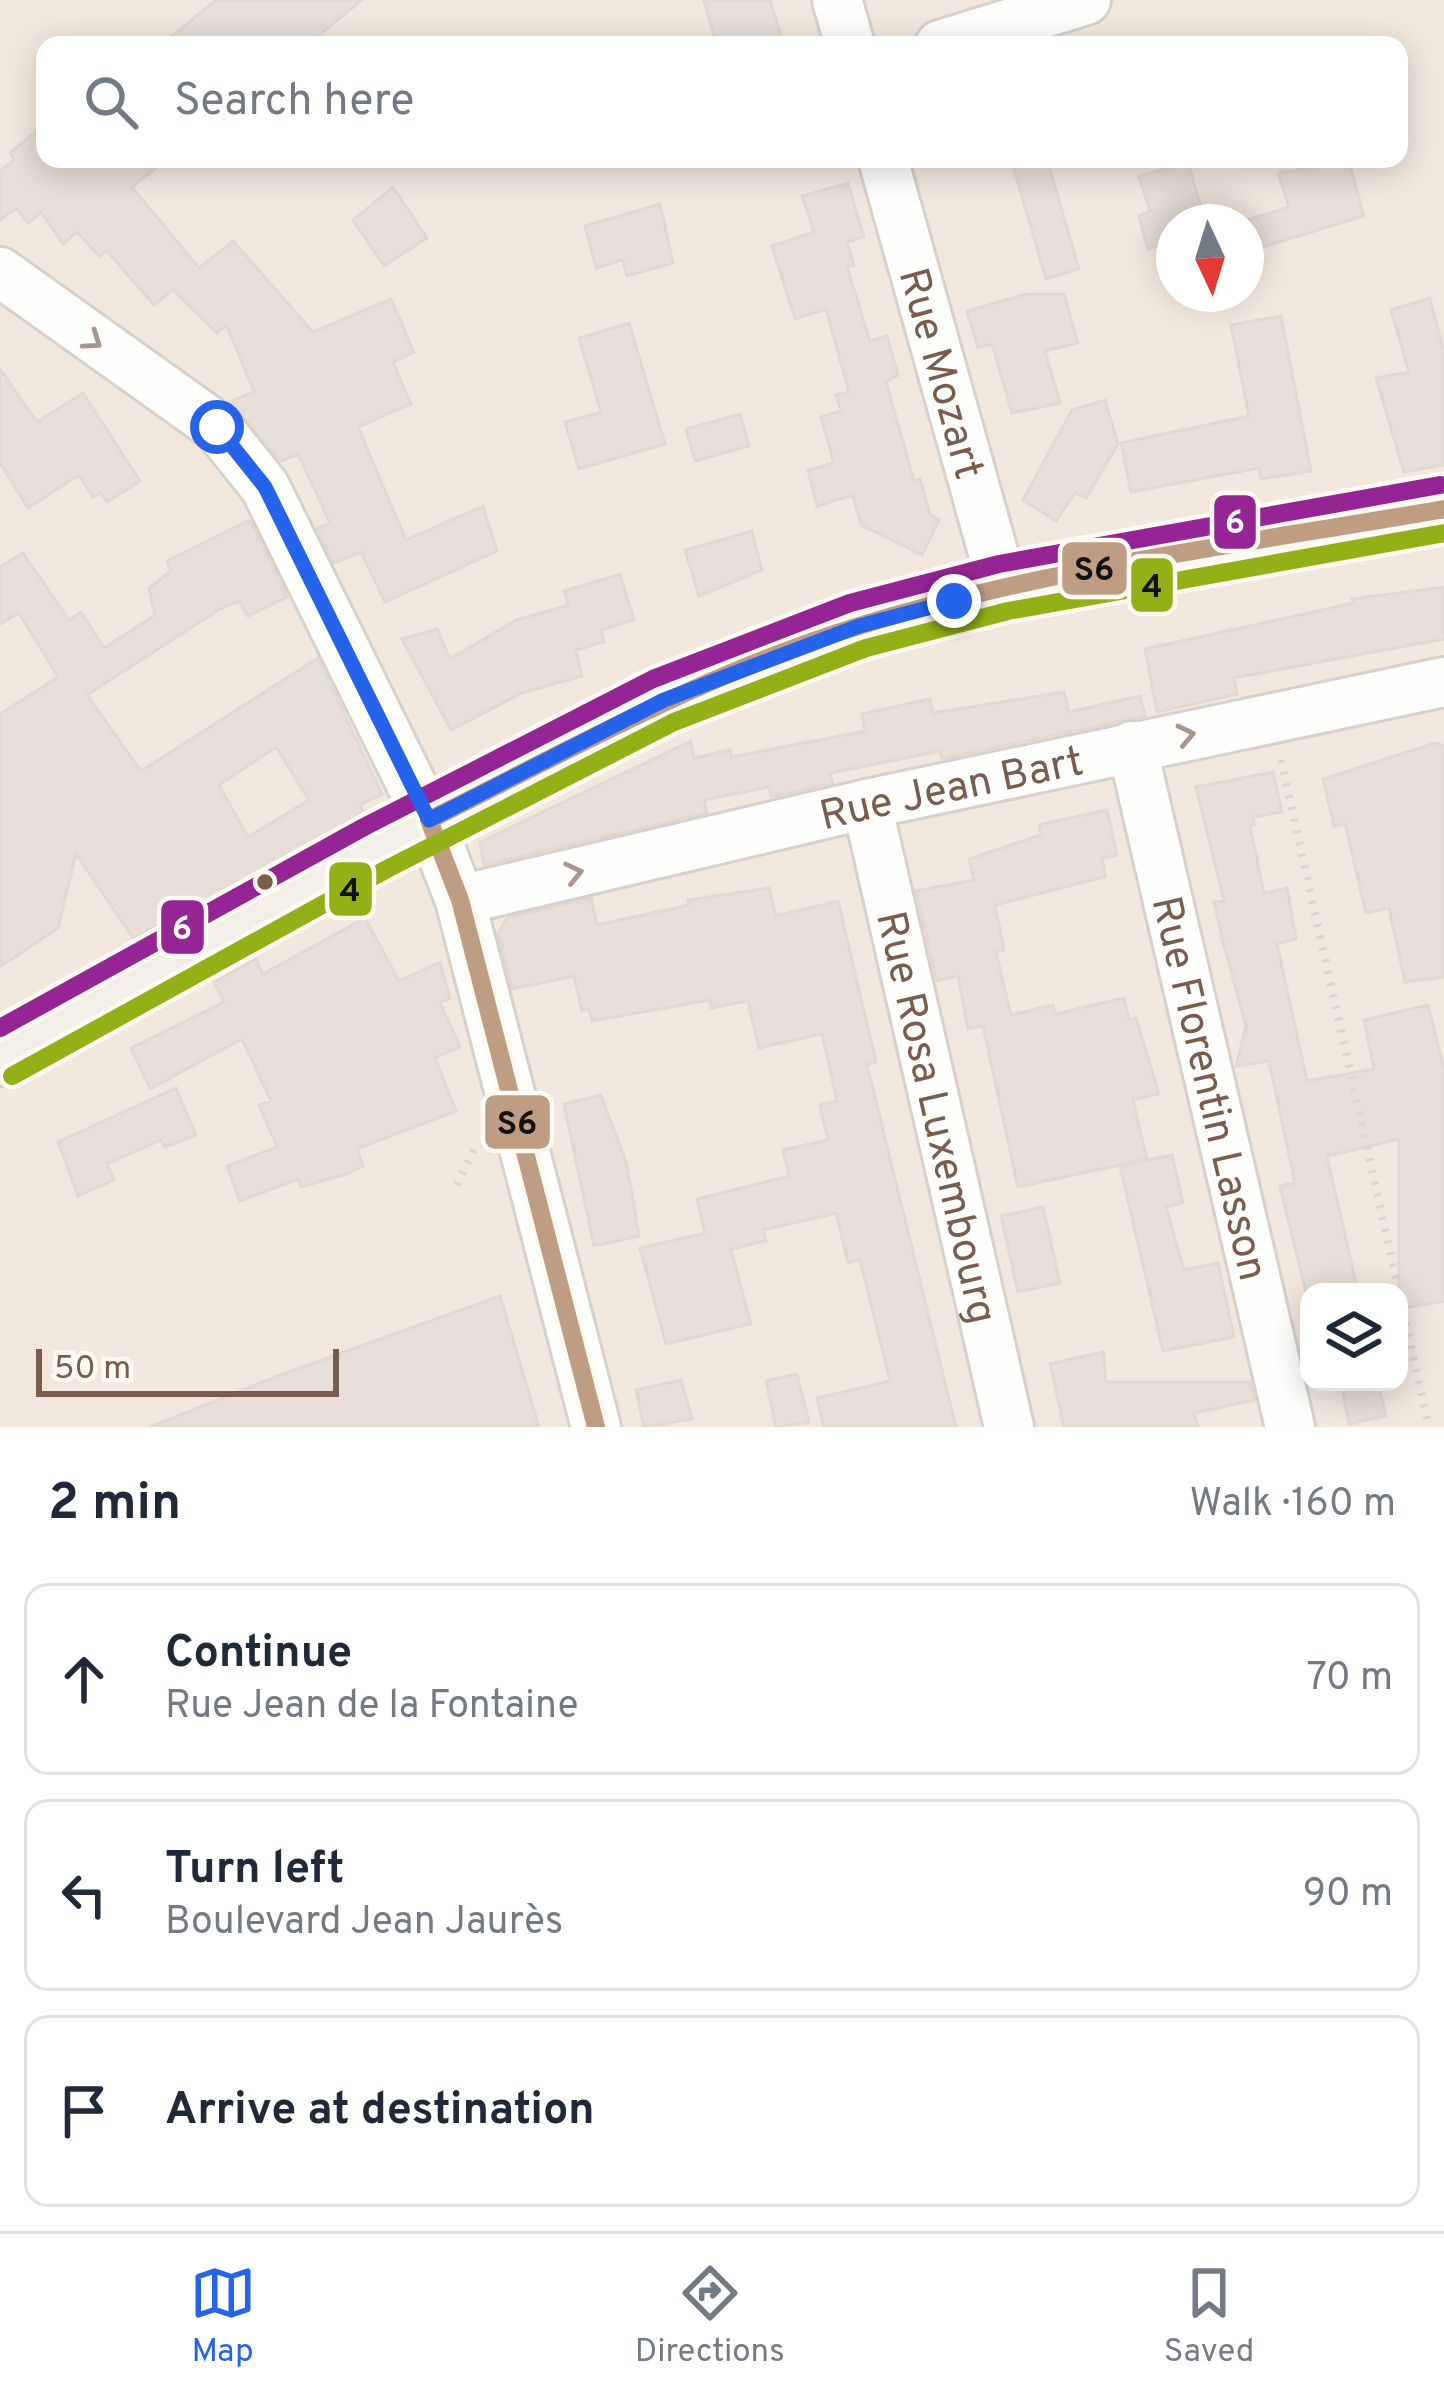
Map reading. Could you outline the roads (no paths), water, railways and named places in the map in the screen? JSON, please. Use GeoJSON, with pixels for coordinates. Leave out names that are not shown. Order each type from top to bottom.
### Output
{"type":"FeatureCollection","features":[{"type":"Feature","properties":{"kind":"main road"},"geometry":{"type":"LineString","coordinates":[[0,1055],[429,820],[664,700],[859,626],[1003,588],[1444,509]]}},
{"type":"Feature","properties":{"kind":"street"},"geometry":{"type":"LineString","coordinates":[[837,0],[847,36]]}},
{"type":"Feature","properties":{"kind":"street"},"geometry":{"type":"LineString","coordinates":[[969,36],[1086,0]]}},
{"type":"Feature","properties":{"kind":"street","name":"Rue Mozart"},"geometry":{"type":"LineString","coordinates":[[886,168],[1003,588]]}},
{"type":"Feature","properties":{"kind":"street"},"geometry":{"type":"LineString","coordinates":[[0,272],[217,427],[265,487],[429,820],[460,900],[596,1427]]}},
{"type":"Feature","properties":{"kind":"street","name":"Rue Jean Bart"},"geometry":{"type":"LineString","coordinates":[[460,900],[867,804],[1444,682]]}},
{"type":"Feature","properties":{"kind":"street","name":"Rue Florentin Lasson"},"geometry":{"type":"LineString","coordinates":[[1132,746],[1290,1427]]}},
{"type":"Feature","properties":{"kind":"street","name":"Rue Rosa Luxembourg"},"geometry":{"type":"LineString","coordinates":[[867,804],[1009,1427]]}}]}
